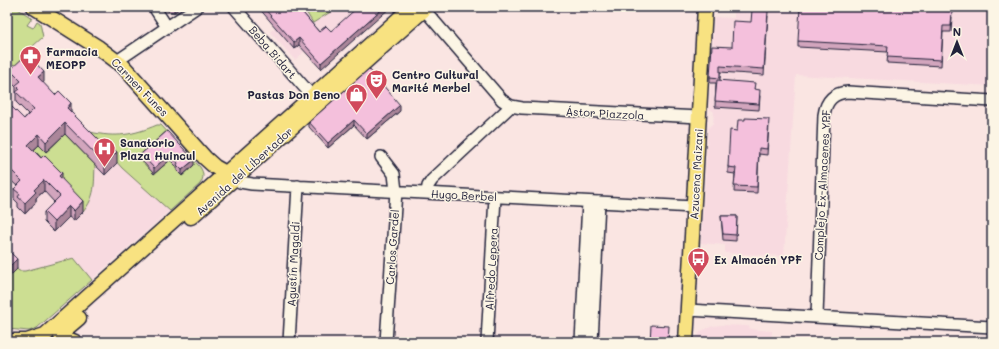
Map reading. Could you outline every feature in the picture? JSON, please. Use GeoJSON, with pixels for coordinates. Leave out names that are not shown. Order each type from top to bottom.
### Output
{"type":"FeatureCollection","features":[{"type":"Feature","properties":{"kind":"main road","name":"Carmen Funes"},"geometry":{"type":"LineString","coordinates":[[34,7],[117,61],[134,77],[205,158],[230,176]]}},
{"type":"Feature","properties":{"kind":"main road","name":"Azucena Maizani"},"geometry":{"type":"LineString","coordinates":[[686,342],[705,7]]}},
{"type":"Feature","properties":{"kind":"main road","name":"Avenida del Libertador"},"geometry":{"type":"LineString","coordinates":[[66,339],[66,329],[230,176],[312,96],[421,8]]}},
{"type":"Feature","properties":{"kind":"main road","name":"Avenida del Libertador"},"geometry":{"type":"LineString","coordinates":[[45,337],[421,8]]}},
{"type":"Feature","properties":{"kind":"main road","name":"Avenida del Libertador"},"geometry":{"type":"LineString","coordinates":[[45,337],[54,332],[66,339]]}},
{"type":"Feature","properties":{"kind":"main road"},"geometry":{"type":"LineString","coordinates":[[7,341],[19,342],[45,337]]}},
{"type":"Feature","properties":{"kind":"street"},"geometry":{"type":"LineString","coordinates":[[154,7],[167,27]]}},
{"type":"Feature","properties":{"kind":"street"},"geometry":{"type":"LineString","coordinates":[[117,61],[198,7]]}},
{"type":"Feature","properties":{"kind":"street","name":"Beba Bidart"},"geometry":{"type":"LineString","coordinates":[[234,7],[312,96]]}},
{"type":"Feature","properties":{"kind":"street"},"geometry":{"type":"LineString","coordinates":[[421,8],[502,100],[511,106],[432,180],[428,186],[427,193]]}},
{"type":"Feature","properties":{"kind":"street","name":"Complejo Ex-Almacenes YPF"},"geometry":{"type":"LineString","coordinates":[[817,317],[824,115],[827,103],[830,99],[835,95],[848,92],[992,100]]}},
{"type":"Feature","properties":{"kind":"street","name":"Ástor Piazzola"},"geometry":{"type":"LineString","coordinates":[[511,106],[522,108],[699,117]]}},
{"type":"Feature","properties":{"kind":"street","name":"Carlos Gardel"},"geometry":{"type":"LineString","coordinates":[[381,157],[394,174],[396,191],[386,342]]}},
{"type":"Feature","properties":{"kind":"street","name":"Hugo Berbel"},"geometry":{"type":"LineString","coordinates":[[230,176],[248,183],[694,207]]}},
{"type":"Feature","properties":{"kind":"street","name":"Agustín Magaldi"},"geometry":{"type":"LineString","coordinates":[[289,342],[298,186]]}},
{"type":"Feature","properties":{"kind":"street","name":"Alfredo Lepera"},"geometry":{"type":"LineString","coordinates":[[487,342],[495,197]]}},
{"type":"Feature","properties":{"kind":"street"},"geometry":{"type":"LineString","coordinates":[[581,342],[594,202]]}},
{"type":"Feature","properties":{"kind":"street"},"geometry":{"type":"LineString","coordinates":[[592,342],[594,202]]}},
{"type":"Feature","properties":{"kind":"street"},"geometry":{"type":"LineString","coordinates":[[688,310],[992,327]]}},
{"type":"Feature","properties":{"kind":"shaded area","name":"Sanatorio Plaza Huincul"},"geometry":{"type":"Polygon","coordinates":[[[7,7],[15,7],[32,18],[27,25],[32,28],[37,21],[40,23],[43,37],[33,46],[32,51],[16,66],[38,88],[90,132],[109,135],[125,135],[161,125],[172,142],[200,167],[203,174],[203,180],[200,184],[39,326],[34,330],[29,331],[7,329],[7,7]]]}},
{"type":"Feature","properties":{"kind":"shaded area"},"geometry":{"type":"Polygon","coordinates":[[[258,7],[391,7],[321,69],[305,51],[295,60],[270,32],[275,27],[258,7]]]}},
{"type":"Feature","properties":{"kind":"shaded area"},"geometry":{"type":"Polygon","coordinates":[[[753,7],[800,9],[801,7],[992,7],[992,86],[796,75],[784,256],[725,253],[725,245],[701,243],[708,128],[713,123],[714,112],[709,108],[714,17],[734,18],[734,12],[753,13],[753,7]]]}},
{"type":"Feature","properties":{"kind":"shaded area"},"geometry":{"type":"Polygon","coordinates":[[[713,326],[748,326],[751,329],[772,331],[771,342],[696,342],[701,331],[713,326]]]}},
{"type":"Feature","properties":{"kind":"green space"},"geometry":{"type":"Polygon","coordinates":[[[7,7],[15,7],[32,18],[27,25],[33,28],[37,21],[40,23],[43,37],[33,46],[32,51],[16,66],[14,64],[7,70],[7,7]]]}},
{"type":"Feature","properties":{"kind":"green space"},"geometry":{"type":"Polygon","coordinates":[[[303,7],[330,7],[332,11],[313,23],[303,7]]]}},
{"type":"Feature","properties":{"kind":"green space"},"geometry":{"type":"Polygon","coordinates":[[[161,125],[200,167],[203,173],[203,178],[200,184],[170,211],[122,168],[90,132],[116,135],[132,133],[161,125]]]}},
{"type":"Feature","properties":{"kind":"green space"},"geometry":{"type":"Polygon","coordinates":[[[58,127],[95,165],[92,195],[83,212],[28,155],[39,145],[46,152],[58,141],[58,127]]]}},
{"type":"Feature","properties":{"kind":"green space"},"geometry":{"type":"Polygon","coordinates":[[[74,258],[92,280],[37,328],[29,331],[7,329],[7,274],[10,276],[17,269],[19,271],[25,271],[74,258]]]}},
{"type":"Feature","properties":{"kind":"building"},"geometry":{"type":"Polygon","coordinates":[[[263,7],[298,7],[319,32],[326,26],[331,31],[358,7],[384,7],[321,63],[299,38],[294,42],[263,7]]]}},
{"type":"Feature","properties":{"kind":"building"},"geometry":{"type":"Polygon","coordinates":[[[800,7],[871,7],[952,11],[951,26],[943,26],[941,60],[887,57],[888,46],[798,41],[800,7]]]}},
{"type":"Feature","properties":{"kind":"building"},"geometry":{"type":"Polygon","coordinates":[[[752,10],[768,11],[764,69],[720,66],[720,78],[710,77],[712,46],[732,47],[733,21],[751,22],[752,10]]]}},
{"type":"Feature","properties":{"kind":"building"},"geometry":{"type":"Polygon","coordinates":[[[27,54],[44,72],[38,77],[55,95],[59,91],[71,103],[67,108],[104,145],[107,142],[117,152],[105,164],[65,123],[46,142],[39,134],[28,145],[41,158],[44,155],[62,173],[59,176],[83,201],[74,211],[69,206],[54,222],[44,212],[60,196],[44,180],[34,190],[36,192],[25,203],[18,197],[20,194],[14,189],[22,181],[7,166],[7,102],[24,119],[34,109],[16,92],[20,89],[16,85],[21,81],[10,70],[27,54]]]}},
{"type":"Feature","properties":{"kind":"building"},"geometry":{"type":"Polygon","coordinates":[[[369,69],[400,105],[367,134],[354,120],[328,143],[309,122],[369,69]]]}},
{"type":"Feature","properties":{"kind":"building"},"geometry":{"type":"Polygon","coordinates":[[[717,80],[755,83],[754,89],[760,90],[759,104],[715,101],[717,80]]]}},
{"type":"Feature","properties":{"kind":"building"},"geometry":{"type":"Polygon","coordinates":[[[745,118],[769,119],[767,149],[759,148],[757,187],[734,186],[736,168],[728,167],[730,130],[737,131],[738,120],[745,120],[745,118]]]}},
{"type":"Feature","properties":{"kind":"building"},"geometry":{"type":"Polygon","coordinates":[[[167,131],[194,160],[182,170],[170,154],[154,168],[141,154],[167,131]]]}},
{"type":"Feature","properties":{"kind":"building"},"geometry":{"type":"Polygon","coordinates":[[[721,216],[737,216],[736,235],[723,234],[721,216]]]}},
{"type":"Feature","properties":{"kind":"building"},"geometry":{"type":"Polygon","coordinates":[[[7,249],[17,259],[10,266],[7,263],[7,249]]]}},
{"type":"Feature","properties":{"kind":"building"},"geometry":{"type":"Polygon","coordinates":[[[651,325],[669,326],[668,342],[650,342],[651,325]]]}},
{"type":"Feature","properties":{"kind":"place","name":"Farmacia MEOPP"},"geometry":{"type":"Point","coordinates":[31,76]}},
{"type":"Feature","properties":{"kind":"place","name":"Centro Cultural Marité Merbel"},"geometry":{"type":"Point","coordinates":[376,100]}},
{"type":"Feature","properties":{"kind":"place","name":"Pastas Don Beno"},"geometry":{"type":"Point","coordinates":[356,114]}},
{"type":"Feature","properties":{"kind":"place","name":"Sanatorio Plaza Huincul"},"geometry":{"type":"Point","coordinates":[104,168]}},
{"type":"Feature","properties":{"kind":"place","name":"Ex Almacén YPF"},"geometry":{"type":"Point","coordinates":[698,278]}}]}
